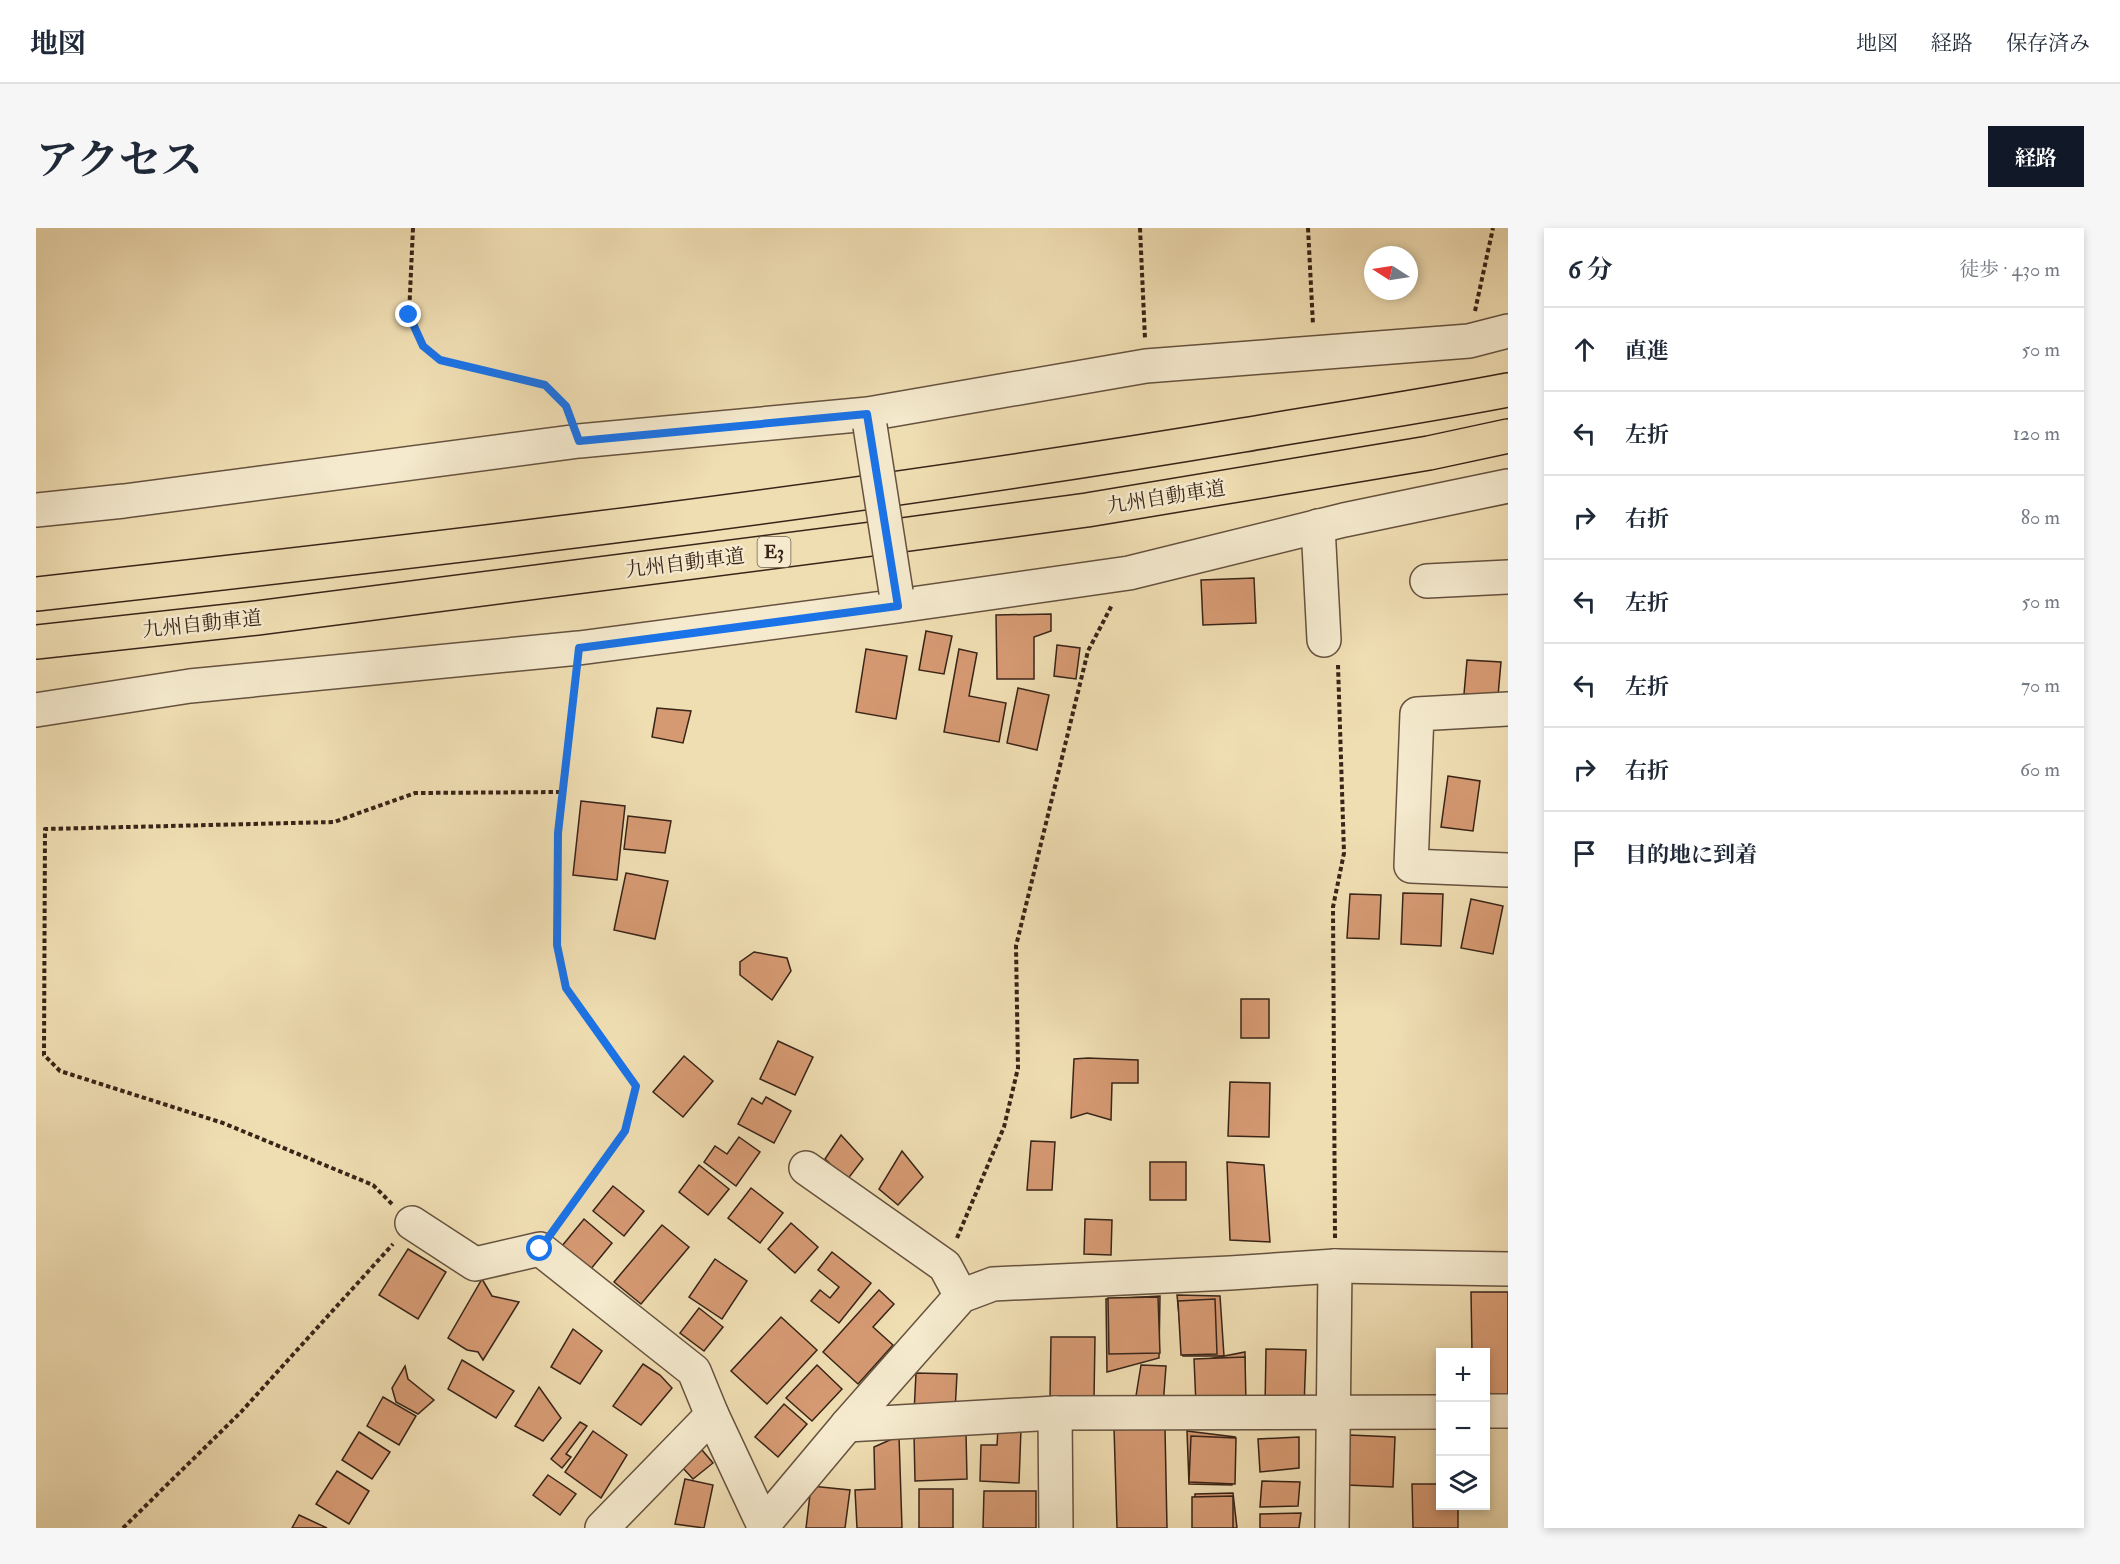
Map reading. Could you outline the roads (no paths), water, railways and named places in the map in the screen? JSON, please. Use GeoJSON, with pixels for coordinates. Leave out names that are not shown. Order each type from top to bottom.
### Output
{"type":"FeatureCollection","features":[{"type":"Feature","properties":{"kind":"highway"},"geometry":{"type":"LineString","coordinates":[[36,594],[859,495],[1094,460],[1508,390]]}},
{"type":"Feature","properties":{"kind":"highway","name":"九州自動車道"},"geometry":{"type":"LineString","coordinates":[[36,642],[257,618],[1016,520],[1429,453],[1508,436]]}},
{"type":"Feature","properties":{"kind":"street"},"geometry":{"type":"LineString","coordinates":[[36,510],[124,501],[579,441],[869,420],[1146,366],[1469,341],[1508,331]]}},
{"type":"Feature","properties":{"kind":"street"},"geometry":{"type":"LineString","coordinates":[[869,420],[897,599]]}},
{"type":"Feature","properties":{"kind":"street"},"geometry":{"type":"LineString","coordinates":[[36,710],[190,687],[579,648],[897,599],[1129,573],[1318,526],[1508,486]]}},
{"type":"Feature","properties":{"kind":"street"},"geometry":{"type":"LineString","coordinates":[[1318,526],[1324,640]]}},
{"type":"Feature","properties":{"kind":"street"},"geometry":{"type":"LineString","coordinates":[[1427,580],[1508,577]]}},
{"type":"Feature","properties":{"kind":"street"},"geometry":{"type":"LineString","coordinates":[[1508,710],[1417,714],[1411,866],[1508,870]]}},
{"type":"Feature","properties":{"kind":"street"},"geometry":{"type":"LineString","coordinates":[[806,1168],[945,1266],[961,1296]]}},
{"type":"Feature","properties":{"kind":"street"},"geometry":{"type":"LineString","coordinates":[[411,1223],[475,1264],[540,1249],[694,1371],[712,1415],[765,1526],[847,1425],[961,1296],[993,1284],[1335,1266],[1508,1269]]}},
{"type":"Feature","properties":{"kind":"street"},"geometry":{"type":"LineString","coordinates":[[1332,1528],[1335,1266]]}},
{"type":"Feature","properties":{"kind":"street"},"geometry":{"type":"LineString","coordinates":[[1490,1411],[1508,1411]]}},
{"type":"Feature","properties":{"kind":"street"},"geometry":{"type":"LineString","coordinates":[[847,1425],[1055,1413],[1436,1412]]}},
{"type":"Feature","properties":{"kind":"street"},"geometry":{"type":"LineString","coordinates":[[1055,1413],[1056,1528]]}},
{"type":"Feature","properties":{"kind":"street"},"geometry":{"type":"LineString","coordinates":[[602,1528],[712,1415]]}}]}
